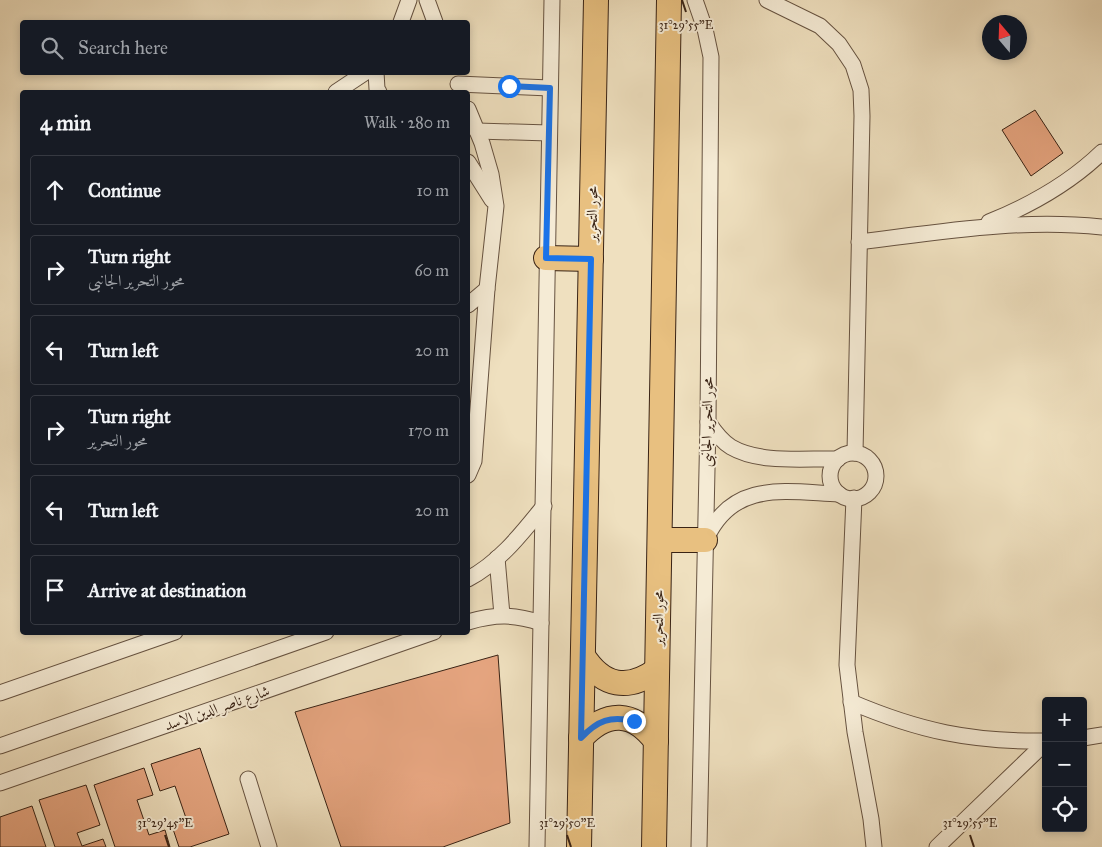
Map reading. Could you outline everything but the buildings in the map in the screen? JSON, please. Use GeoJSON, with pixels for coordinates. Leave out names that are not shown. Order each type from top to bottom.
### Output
{"type":"FeatureCollection","features":[{"type":"Feature","properties":{"kind":"main road","name":"محور التحرير"},"geometry":{"type":"LineString","coordinates":[[579,847],[596,0]]}},
{"type":"Feature","properties":{"kind":"main road","name":"محور التحرير"},"geometry":{"type":"LineString","coordinates":[[654,847],[669,0]]}},
{"type":"Feature","properties":{"kind":"main road"},"geometry":{"type":"LineString","coordinates":[[546,258],[591,259]]}},
{"type":"Feature","properties":{"kind":"main road"},"geometry":{"type":"LineString","coordinates":[[660,540],[705,540]]}},
{"type":"Feature","properties":{"kind":"main road"},"geometry":{"type":"LineString","coordinates":[[583,656],[591,669],[602,678],[616,683],[631,683],[645,679],[657,670]]}},
{"type":"Feature","properties":{"kind":"main road"},"geometry":{"type":"LineString","coordinates":[[581,738],[591,727],[605,720],[620,718],[634,721],[647,730],[656,741]]}},
{"type":"Feature","properties":{"kind":"street"},"geometry":{"type":"LineString","coordinates":[[402,20],[409,0]]}},
{"type":"Feature","properties":{"kind":"street"},"geometry":{"type":"LineString","coordinates":[[427,0],[434,20]]}},
{"type":"Feature","properties":{"kind":"street"},"geometry":{"type":"LineString","coordinates":[[537,847],[552,0]]}},
{"type":"Feature","properties":{"kind":"street","name":"محور التحرير الجانبى"},"geometry":{"type":"LineString","coordinates":[[696,0],[712,57],[708,422],[699,847]]}},
{"type":"Feature","properties":{"kind":"street"},"geometry":{"type":"LineString","coordinates":[[767,0],[820,26],[839,44],[853,65],[861,90],[862,116],[854,453]]}},
{"type":"Feature","properties":{"kind":"street"},"geometry":{"type":"LineString","coordinates":[[339,90],[362,75]]}},
{"type":"Feature","properties":{"kind":"street"},"geometry":{"type":"LineString","coordinates":[[376,75],[378,90]]}},
{"type":"Feature","properties":{"kind":"street"},"geometry":{"type":"LineString","coordinates":[[457,83],[550,88]]}},
{"type":"Feature","properties":{"kind":"street"},"geometry":{"type":"LineString","coordinates":[[470,118],[477,131],[491,174],[496,206],[487,289],[474,462],[470,471]]}},
{"type":"Feature","properties":{"kind":"street"},"geometry":{"type":"LineString","coordinates":[[477,131],[549,133]]}},
{"type":"Feature","properties":{"kind":"street"},"geometry":{"type":"LineString","coordinates":[[973,228],[1014,212],[1053,191],[1102,152]]}},
{"type":"Feature","properties":{"kind":"street"},"geometry":{"type":"LineString","coordinates":[[470,165],[496,206]]}},
{"type":"Feature","properties":{"kind":"street"},"geometry":{"type":"LineString","coordinates":[[859,242],[973,228],[1025,224],[1076,224],[1102,227]]}},
{"type":"Feature","properties":{"kind":"street"},"geometry":{"type":"LineString","coordinates":[[470,303],[487,289]]}},
{"type":"Feature","properties":{"kind":"street"},"geometry":{"type":"LineString","coordinates":[[470,369],[480,379]]}},
{"type":"Feature","properties":{"kind":"street"},"geometry":{"type":"LineString","coordinates":[[708,422],[717,435],[730,446],[745,454],[766,458],[838,459]]}},
{"type":"Feature","properties":{"kind":"street"},"geometry":{"type":"LineString","coordinates":[[705,540],[714,522],[727,508],[744,498],[769,491],[839,494],[854,498],[862,497],[873,486],[876,479],[872,463],[867,458],[854,453],[845,454],[838,459],[830,472],[834,488],[839,494]]}},
{"type":"Feature","properties":{"kind":"street"},"geometry":{"type":"LineString","coordinates":[[854,498],[847,665],[851,702],[872,819],[874,847]]}},
{"type":"Feature","properties":{"kind":"street"},"geometry":{"type":"LineString","coordinates":[[470,578],[497,558],[514,542],[544,506]]}},
{"type":"Feature","properties":{"kind":"street"},"geometry":{"type":"LineString","coordinates":[[497,558],[502,615]]}},
{"type":"Feature","properties":{"kind":"street"},"geometry":{"type":"LineString","coordinates":[[470,621],[483,617],[502,615],[522,617],[541,623]]}},
{"type":"Feature","properties":{"kind":"street"},"geometry":{"type":"LineString","coordinates":[[0,692],[166,635]]}},
{"type":"Feature","properties":{"kind":"street"},"geometry":{"type":"LineString","coordinates":[[0,746],[317,635]]}},
{"type":"Feature","properties":{"kind":"street","name":"شارع ناصر الدين الاسد"},"geometry":{"type":"LineString","coordinates":[[0,783],[425,635]]}},
{"type":"Feature","properties":{"kind":"street"},"geometry":{"type":"LineString","coordinates":[[851,702],[914,726],[946,734],[1013,742],[1042,742]]}},
{"type":"Feature","properties":{"kind":"street"},"geometry":{"type":"LineString","coordinates":[[1087,737],[1102,735]]}},
{"type":"Feature","properties":{"kind":"street"},"geometry":{"type":"LineString","coordinates":[[937,847],[1042,746]]}},
{"type":"Feature","properties":{"kind":"street"},"geometry":{"type":"LineString","coordinates":[[248,779],[269,847]]}},
{"type":"Feature","properties":{"kind":"route"},"geometry":{"type":"LineString","coordinates":[[509,86],[550,88],[546,258],[591,259],[581,738],[591,727],[605,720],[620,718],[634,721]]}}]}
